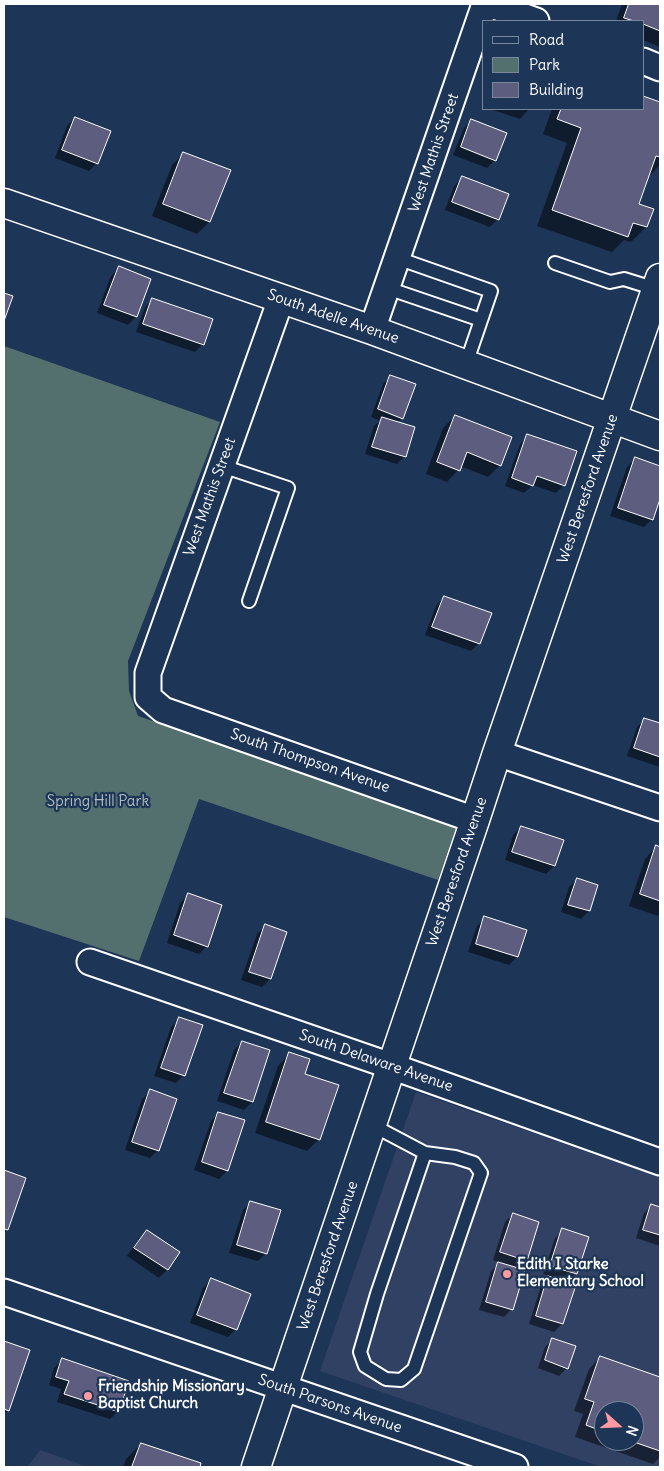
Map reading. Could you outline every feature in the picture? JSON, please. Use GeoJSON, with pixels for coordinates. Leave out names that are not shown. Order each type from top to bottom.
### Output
{"type":"FeatureCollection","features":[{"type":"Feature","properties":{"kind":"street"},"geometry":{"type":"LineString","coordinates":[[487,4],[533,20]]}},
{"type":"Feature","properties":{"kind":"street","name":"West Mathis Street"},"geometry":{"type":"LineString","coordinates":[[372,330],[487,4]]}},
{"type":"Feature","properties":{"kind":"street"},"geometry":{"type":"LineString","coordinates":[[644,61],[660,68]]}},
{"type":"Feature","properties":{"kind":"street","name":"South Adelle Avenue"},"geometry":{"type":"LineString","coordinates":[[4,203],[372,330],[660,436]]}},
{"type":"Feature","properties":{"kind":"street","name":"West Beresford Avenue"},"geometry":{"type":"LineString","coordinates":[[256,1467],[496,753],[658,283]]}},
{"type":"Feature","properties":{"kind":"street","name":"West Mathis Street"},"geometry":{"type":"LineString","coordinates":[[148,697],[148,672],[281,299]]}},
{"type":"Feature","properties":{"kind":"street","name":"South Thompson Avenue"},"geometry":{"type":"LineString","coordinates":[[148,697],[163,710],[475,820]]}},
{"type":"Feature","properties":{"kind":"street"},"geometry":{"type":"LineString","coordinates":[[496,753],[660,808]]}},
{"type":"Feature","properties":{"kind":"street","name":"South Delaware Avenue"},"geometry":{"type":"LineString","coordinates":[[90,962],[391,1066],[660,1162]]}},
{"type":"Feature","properties":{"kind":"street","name":"South Parsons Avenue"},"geometry":{"type":"LineString","coordinates":[[4,1292],[515,1467]]}},
{"type":"Feature","properties":{"kind":"lane"},"geometry":{"type":"LineString","coordinates":[[397,258],[491,292],[466,364]]}},
{"type":"Feature","properties":{"kind":"lane"},"geometry":{"type":"LineString","coordinates":[[555,263],[610,282],[624,279],[658,283]]}},
{"type":"Feature","properties":{"kind":"lane"},"geometry":{"type":"LineString","coordinates":[[387,288],[481,320]]}},
{"type":"Feature","properties":{"kind":"lane"},"geometry":{"type":"LineString","coordinates":[[222,466],[288,488],[249,601]]}},
{"type":"Feature","properties":{"kind":"lane"},"geometry":{"type":"LineString","coordinates":[[372,1125],[426,1153],[455,1157],[474,1163],[481,1173],[414,1369],[401,1380],[386,1380],[365,1366],[360,1352],[377,1294],[426,1153]]}},
{"type":"Feature","properties":{"kind":"shaded area","name":"Edith I Starke Elementary School"},"geometry":{"type":"Polygon","coordinates":[[[416,1092],[660,1177],[660,1467],[601,1467],[320,1371],[416,1092]]]}},
{"type":"Feature","properties":{"kind":"shaded area"},"geometry":{"type":"Polygon","coordinates":[[[40,1450],[88,1467],[27,1467],[40,1450]]]}},
{"type":"Feature","properties":{"kind":"green space","name":"Spring Hill Park"},"geometry":{"type":"Polygon","coordinates":[[[4,346],[220,422],[128,661],[129,691],[138,716],[457,824],[438,880],[199,799],[139,961],[4,917],[4,346]]]}},
{"type":"Feature","properties":{"kind":"building"},"geometry":{"type":"Polygon","coordinates":[[[629,4],[660,4],[660,31],[644,24],[644,20],[624,18],[629,4]]]}},
{"type":"Feature","properties":{"kind":"building"},"geometry":{"type":"Polygon","coordinates":[[[644,96],[660,102],[660,157],[656,156],[639,204],[654,209],[647,227],[633,223],[628,237],[552,210],[581,128],[557,119],[561,110],[644,110],[644,96]]]}},
{"type":"Feature","properties":{"kind":"building"},"geometry":{"type":"Polygon","coordinates":[[[75,117],[111,131],[98,164],[62,150],[75,117]]]}},
{"type":"Feature","properties":{"kind":"building"},"geometry":{"type":"Polygon","coordinates":[[[471,119],[507,133],[496,161],[461,147],[471,119]]]}},
{"type":"Feature","properties":{"kind":"building"},"geometry":{"type":"Polygon","coordinates":[[[183,152],[231,170],[210,222],[163,204],[183,152]]]}},
{"type":"Feature","properties":{"kind":"building"},"geometry":{"type":"Polygon","coordinates":[[[462,176],[509,194],[499,220],[452,202],[462,176]]]}},
{"type":"Feature","properties":{"kind":"building"},"geometry":{"type":"Polygon","coordinates":[[[119,266],[151,279],[137,317],[104,305],[119,266]]]}},
{"type":"Feature","properties":{"kind":"building"},"geometry":{"type":"Polygon","coordinates":[[[4,293],[13,296],[4,321],[4,293]]]}},
{"type":"Feature","properties":{"kind":"building"},"geometry":{"type":"Polygon","coordinates":[[[152,298],[213,319],[204,345],[143,324],[152,298]]]}},
{"type":"Feature","properties":{"kind":"building"},"geometry":{"type":"Polygon","coordinates":[[[390,375],[416,384],[403,419],[378,409],[390,375]]]}},
{"type":"Feature","properties":{"kind":"building"},"geometry":{"type":"Polygon","coordinates":[[[455,415],[512,437],[501,466],[467,452],[460,471],[437,462],[455,415]]]}},
{"type":"Feature","properties":{"kind":"building"},"geometry":{"type":"Polygon","coordinates":[[[382,417],[415,427],[406,457],[372,447],[382,417]]]}},
{"type":"Feature","properties":{"kind":"building"},"geometry":{"type":"Polygon","coordinates":[[[527,434],[577,451],[565,486],[537,476],[533,486],[512,478],[527,434]]]}},
{"type":"Feature","properties":{"kind":"building"},"geometry":{"type":"Polygon","coordinates":[[[635,457],[660,466],[660,499],[653,520],[618,508],[635,457]]]}},
{"type":"Feature","properties":{"kind":"building"},"geometry":{"type":"Polygon","coordinates":[[[444,596],[492,613],[480,644],[432,627],[444,596]]]}},
{"type":"Feature","properties":{"kind":"building"},"geometry":{"type":"Polygon","coordinates":[[[644,718],[660,723],[660,757],[634,748],[644,718]]]}},
{"type":"Feature","properties":{"kind":"building"},"geometry":{"type":"Polygon","coordinates":[[[521,826],[564,840],[555,866],[512,852],[521,826]]]}},
{"type":"Feature","properties":{"kind":"building"},"geometry":{"type":"Polygon","coordinates":[[[656,845],[660,847],[660,901],[640,894],[656,845]]]}},
{"type":"Feature","properties":{"kind":"building"},"geometry":{"type":"Polygon","coordinates":[[[577,878],[598,885],[590,911],[568,905],[577,878]]]}},
{"type":"Feature","properties":{"kind":"building"},"geometry":{"type":"Polygon","coordinates":[[[188,893],[222,905],[208,947],[174,935],[188,893]]]}},
{"type":"Feature","properties":{"kind":"building"},"geometry":{"type":"Polygon","coordinates":[[[484,916],[527,930],[518,957],[476,944],[484,916]]]}},
{"type":"Feature","properties":{"kind":"building"},"geometry":{"type":"Polygon","coordinates":[[[265,924],[287,932],[271,979],[249,972],[265,924]]]}},
{"type":"Feature","properties":{"kind":"building"},"geometry":{"type":"Polygon","coordinates":[[[179,1017],[203,1025],[185,1076],[161,1068],[179,1017]]]}},
{"type":"Feature","properties":{"kind":"building"},"geometry":{"type":"Polygon","coordinates":[[[242,1041],[270,1050],[253,1102],[224,1093],[242,1041]]]}},
{"type":"Feature","properties":{"kind":"building"},"geometry":{"type":"Polygon","coordinates":[[[289,1052],[310,1059],[305,1074],[339,1085],[320,1140],[266,1122],[289,1052]]]}},
{"type":"Feature","properties":{"kind":"building"},"geometry":{"type":"Polygon","coordinates":[[[150,1089],[177,1099],[159,1151],[132,1142],[150,1089]]]}},
{"type":"Feature","properties":{"kind":"building"},"geometry":{"type":"Polygon","coordinates":[[[218,1112],[245,1120],[228,1171],[202,1162],[218,1112]]]}},
{"type":"Feature","properties":{"kind":"building"},"geometry":{"type":"Polygon","coordinates":[[[4,1170],[26,1178],[8,1230],[4,1229],[4,1170]]]}},
{"type":"Feature","properties":{"kind":"building"},"geometry":{"type":"Polygon","coordinates":[[[250,1201],[281,1210],[267,1254],[237,1245],[250,1201]]]}},
{"type":"Feature","properties":{"kind":"building"},"geometry":{"type":"Polygon","coordinates":[[[651,1204],[660,1207],[660,1235],[643,1230],[651,1204]]]}},
{"type":"Feature","properties":{"kind":"building"},"geometry":{"type":"Polygon","coordinates":[[[513,1213],[539,1222],[527,1261],[500,1252],[513,1213]]]}},
{"type":"Feature","properties":{"kind":"building"},"geometry":{"type":"Polygon","coordinates":[[[562,1228],[589,1237],[577,1274],[550,1266],[562,1228]]]}},
{"type":"Feature","properties":{"kind":"building"},"geometry":{"type":"Polygon","coordinates":[[[147,1230],[180,1252],[168,1270],[134,1248],[147,1230]]]}},
{"type":"Feature","properties":{"kind":"building"},"geometry":{"type":"Polygon","coordinates":[[[498,1262],[525,1270],[513,1310],[486,1302],[498,1262]]]}},
{"type":"Feature","properties":{"kind":"building"},"geometry":{"type":"Polygon","coordinates":[[[548,1276],[576,1285],[563,1324],[536,1316],[548,1276]]]}},
{"type":"Feature","properties":{"kind":"building"},"geometry":{"type":"Polygon","coordinates":[[[211,1278],[251,1294],[237,1330],[197,1315],[211,1278]]]}},
{"type":"Feature","properties":{"kind":"building"},"geometry":{"type":"Polygon","coordinates":[[[552,1338],[576,1346],[568,1369],[545,1360],[552,1338]]]}},
{"type":"Feature","properties":{"kind":"building"},"geometry":{"type":"Polygon","coordinates":[[[4,1341],[30,1350],[9,1411],[4,1409],[4,1341]]]}},
{"type":"Feature","properties":{"kind":"building"},"geometry":{"type":"Polygon","coordinates":[[[600,1356],[660,1377],[660,1451],[644,1445],[644,1401],[594,1402],[585,1399],[600,1356]]]}},
{"type":"Feature","properties":{"kind":"building"},"geometry":{"type":"Polygon","coordinates":[[[62,1358],[129,1381],[119,1412],[64,1394],[69,1381],[56,1377],[62,1358]]]}},
{"type":"Feature","properties":{"kind":"building"},"geometry":{"type":"Polygon","coordinates":[[[594,1402],[594,1428],[586,1425],[594,1402]]]}},
{"type":"Feature","properties":{"kind":"building"},"geometry":{"type":"Polygon","coordinates":[[[141,1443],[201,1463],[200,1467],[132,1467],[141,1443]]]}},
{"type":"Feature","properties":{"kind":"place","name":"Edith I Starke Elementary School"},"geometry":{"type":"Point","coordinates":[507,1274]}},
{"type":"Feature","properties":{"kind":"place","name":"Friendship Missionary Baptist Church"},"geometry":{"type":"Point","coordinates":[88,1396]}}]}
